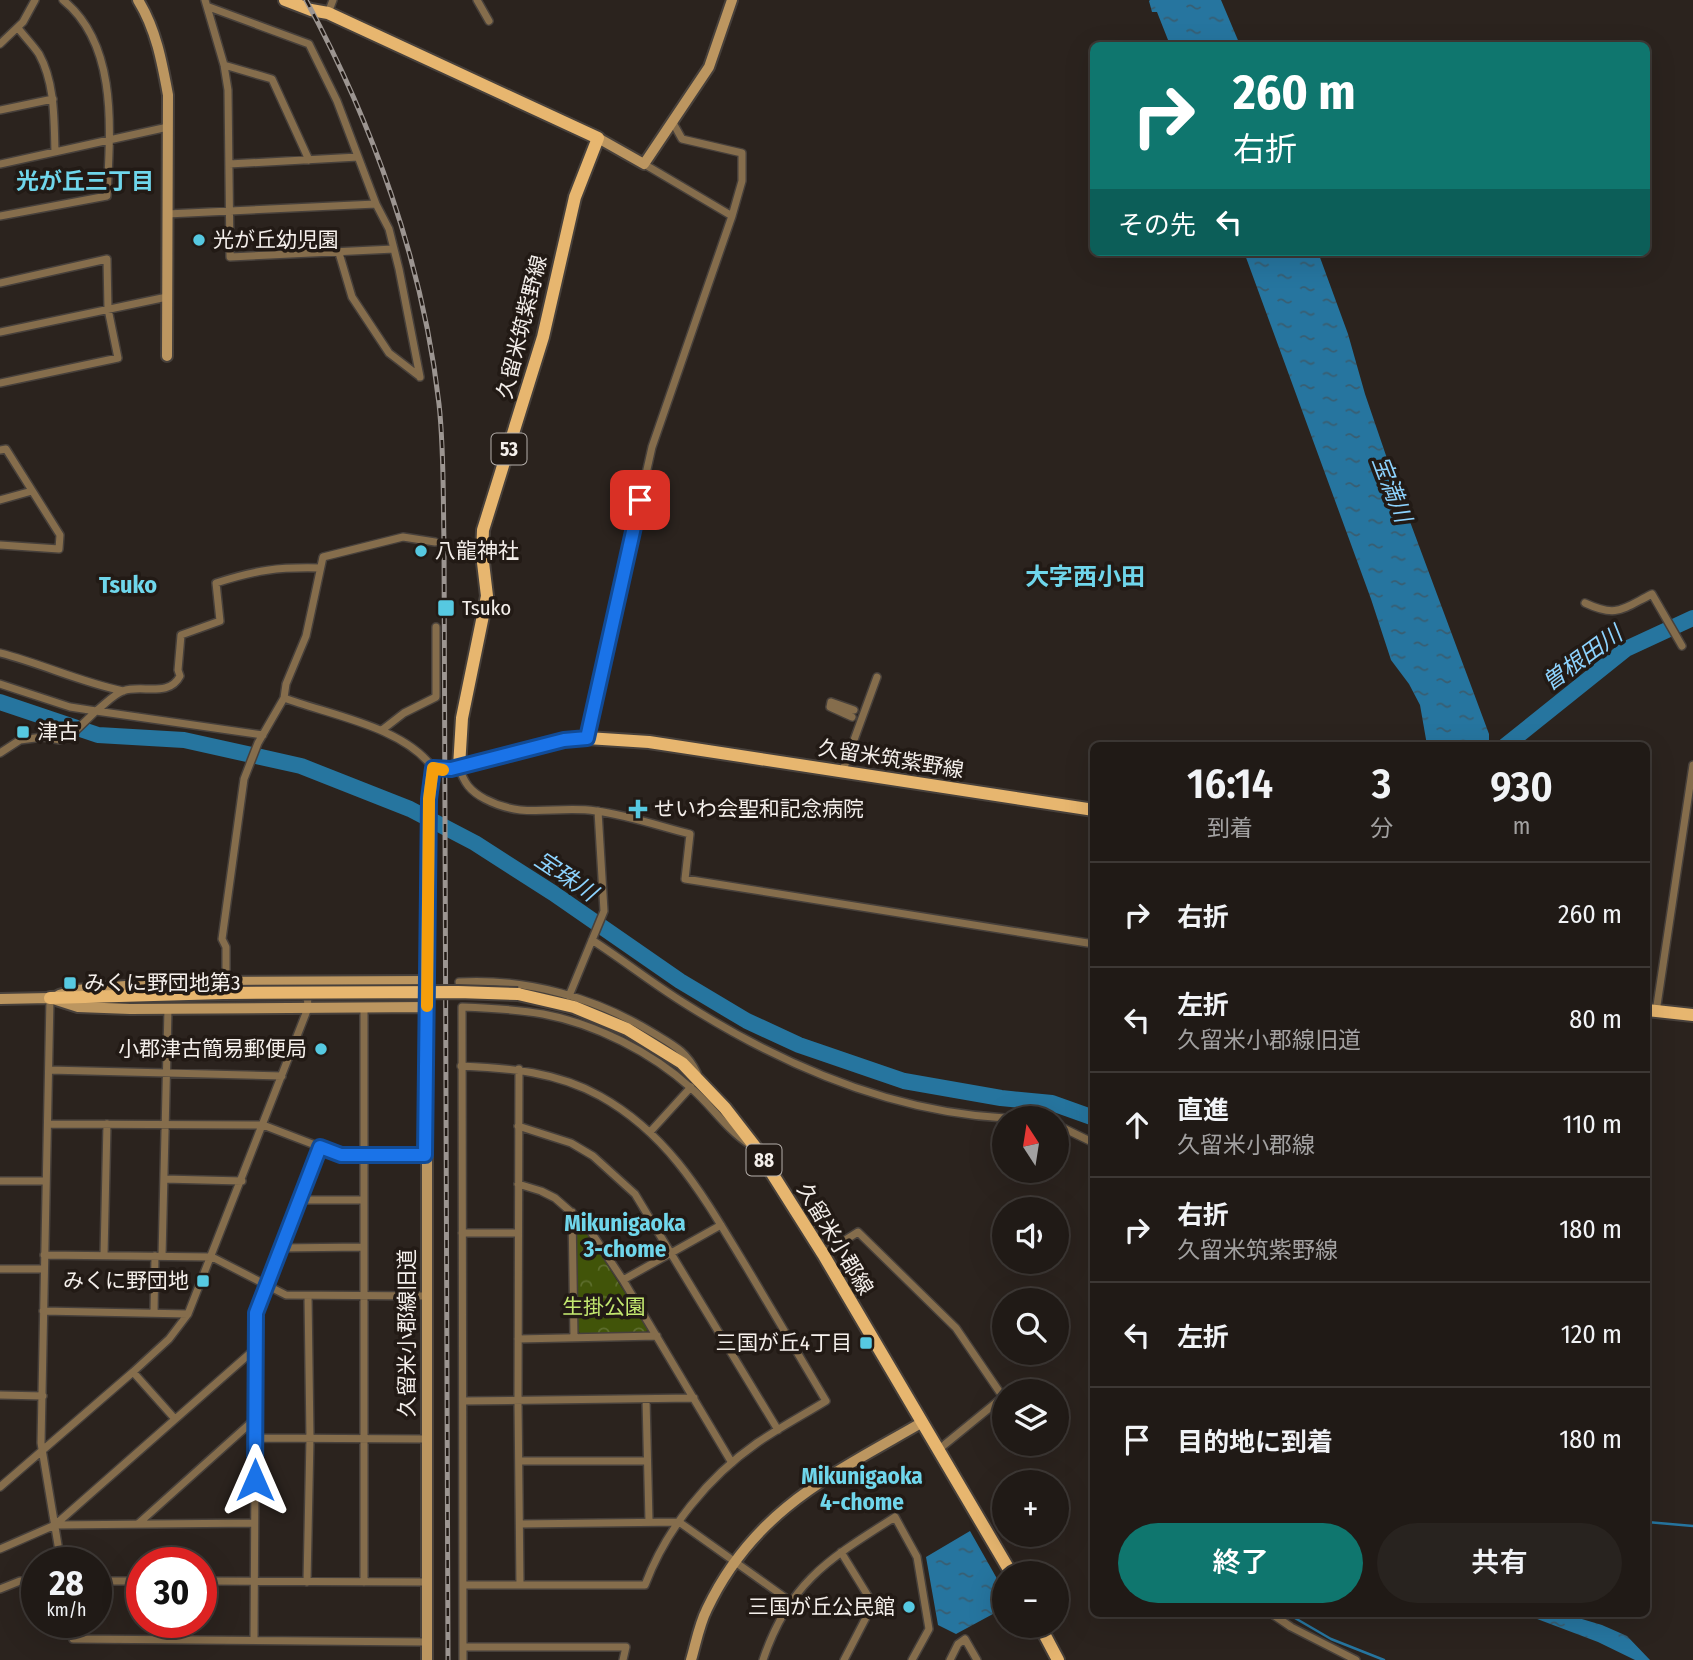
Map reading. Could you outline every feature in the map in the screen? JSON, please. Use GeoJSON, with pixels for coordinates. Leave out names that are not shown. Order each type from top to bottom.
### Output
{"type":"FeatureCollection","features":[{"type":"Feature","properties":{"kind":"main road"},"geometry":{"type":"LineString","coordinates":[[285,0],[328,13],[598,138]]}},
{"type":"Feature","properties":{"kind":"main road","name":"久留米筑紫野線"},"geometry":{"type":"LineString","coordinates":[[598,138],[575,197],[543,337],[483,530],[482,554],[488,596],[462,718],[460,767],[564,740],[587,738],[649,742],[1090,809]]}},
{"type":"Feature","properties":{"kind":"main road"},"geometry":{"type":"LineString","coordinates":[[427,1007],[429,799],[433,768],[446,770],[460,767]]}},
{"type":"Feature","properties":{"kind":"main road","name":"久留米小郡線"},"geometry":{"type":"LineString","coordinates":[[50,998],[225,987],[517,995],[574,1007],[627,1029],[682,1063],[696,1085],[757,1149],[823,1254],[1004,1561]]}},
{"type":"Feature","properties":{"kind":"main road"},"geometry":{"type":"LineString","coordinates":[[1652,1011],[1693,1014]]}},
{"type":"Feature","properties":{"kind":"main road"},"geometry":{"type":"LineString","coordinates":[[1046,1638],[1058,1660]]}},
{"type":"Feature","properties":{"kind":"street"},"geometry":{"type":"LineString","coordinates":[[0,44],[18,28],[35,0]]}},
{"type":"Feature","properties":{"kind":"street"},"geometry":{"type":"LineString","coordinates":[[0,216],[107,195],[109,141],[106,86],[97,47],[83,21],[63,0]]}},
{"type":"Feature","properties":{"kind":"street"},"geometry":{"type":"LineString","coordinates":[[138,0],[153,29],[168,95],[167,356]]}},
{"type":"Feature","properties":{"kind":"street"},"geometry":{"type":"LineString","coordinates":[[328,13],[333,0]]}},
{"type":"Feature","properties":{"kind":"street"},"geometry":{"type":"LineString","coordinates":[[477,0],[489,21]]}},
{"type":"Feature","properties":{"kind":"street"},"geometry":{"type":"LineString","coordinates":[[644,164],[709,67],[732,0]]}},
{"type":"Feature","properties":{"kind":"street"},"geometry":{"type":"LineString","coordinates":[[207,4],[228,90],[230,257],[394,250]]}},
{"type":"Feature","properties":{"kind":"street"},"geometry":{"type":"LineString","coordinates":[[207,4],[309,44],[337,101],[376,204],[389,229],[420,377],[389,353],[352,297],[339,253]]}},
{"type":"Feature","properties":{"kind":"street"},"geometry":{"type":"LineString","coordinates":[[18,28],[39,54],[53,99],[55,152]]}},
{"type":"Feature","properties":{"kind":"street"},"geometry":{"type":"LineString","coordinates":[[224,65],[272,79],[309,160]]}},
{"type":"Feature","properties":{"kind":"street"},"geometry":{"type":"LineString","coordinates":[[0,110],[53,99]]}},
{"type":"Feature","properties":{"kind":"street"},"geometry":{"type":"LineString","coordinates":[[587,738],[652,447],[732,216],[741,181],[742,153],[682,139],[672,121]]}},
{"type":"Feature","properties":{"kind":"street"},"geometry":{"type":"LineString","coordinates":[[0,164],[168,127]]}},
{"type":"Feature","properties":{"kind":"street"},"geometry":{"type":"LineString","coordinates":[[598,138],[732,216]]}},
{"type":"Feature","properties":{"kind":"street"},"geometry":{"type":"LineString","coordinates":[[229,164],[358,157]]}},
{"type":"Feature","properties":{"kind":"street"},"geometry":{"type":"LineString","coordinates":[[167,214],[376,204]]}},
{"type":"Feature","properties":{"kind":"street"},"geometry":{"type":"LineString","coordinates":[[0,283],[107,259],[108,309],[118,358],[0,383]]}},
{"type":"Feature","properties":{"kind":"street"},"geometry":{"type":"LineString","coordinates":[[0,331],[167,297]]}},
{"type":"Feature","properties":{"kind":"street"},"geometry":{"type":"LineString","coordinates":[[0,450],[6,449],[60,535],[59,549],[0,545]]}},
{"type":"Feature","properties":{"kind":"street"},"geometry":{"type":"LineString","coordinates":[[0,500],[32,491]]}},
{"type":"Feature","properties":{"kind":"street"},"geometry":{"type":"LineString","coordinates":[[427,981],[306,981],[225,987],[226,947],[222,939],[244,779],[258,743],[284,698],[286,684],[306,636],[323,557],[403,537],[435,542]]}},
{"type":"Feature","properties":{"kind":"street"},"geometry":{"type":"LineString","coordinates":[[0,653],[39,663],[88,684],[123,691],[166,688],[180,676],[178,670],[181,635],[220,621],[216,583],[248,573],[278,568],[320,568]]}},
{"type":"Feature","properties":{"kind":"street"},"geometry":{"type":"LineString","coordinates":[[1585,603],[1605,612],[1619,610],[1652,594],[1682,646]]}},
{"type":"Feature","properties":{"kind":"street"},"geometry":{"type":"LineString","coordinates":[[382,730],[404,713],[436,697],[436,627]]}},
{"type":"Feature","properties":{"kind":"street"},"geometry":{"type":"LineString","coordinates":[[844,770],[877,677]]}},
{"type":"Feature","properties":{"kind":"street"},"geometry":{"type":"LineString","coordinates":[[0,684],[93,713],[263,735]]}},
{"type":"Feature","properties":{"kind":"street"},"geometry":{"type":"LineString","coordinates":[[0,753],[20,740],[43,737],[60,740],[69,736],[93,713],[123,691]]}},
{"type":"Feature","properties":{"kind":"street"},"geometry":{"type":"LineString","coordinates":[[284,698],[382,730],[407,745],[433,768]]}},
{"type":"Feature","properties":{"kind":"street"},"geometry":{"type":"LineString","coordinates":[[853,713],[863,718]]}},
{"type":"Feature","properties":{"kind":"street"},"geometry":{"type":"LineString","coordinates":[[1652,1011],[1693,765]]}},
{"type":"Feature","properties":{"kind":"street"},"geometry":{"type":"LineString","coordinates":[[460,767],[464,782],[475,793],[504,808],[520,812],[575,809],[598,811],[690,834],[685,879],[1090,943]]}},
{"type":"Feature","properties":{"kind":"street"},"geometry":{"type":"LineString","coordinates":[[569,996],[602,916],[598,811]]}},
{"type":"Feature","properties":{"kind":"street"},"geometry":{"type":"LineString","coordinates":[[593,937],[687,1005],[794,1063],[847,1084],[922,1107],[992,1116]]}},
{"type":"Feature","properties":{"kind":"street"},"geometry":{"type":"LineString","coordinates":[[459,982],[486,980],[530,986],[569,996],[631,1019],[690,1057],[696,1085]]}},
{"type":"Feature","properties":{"kind":"street"},"geometry":{"type":"LineString","coordinates":[[0,1487],[169,1339],[188,1314],[308,1008],[306,981]]}},
{"type":"Feature","properties":{"kind":"street"},"geometry":{"type":"LineString","coordinates":[[0,999],[50,998],[78,1007],[168,1009],[427,1007]]}},
{"type":"Feature","properties":{"kind":"street"},"geometry":{"type":"LineString","coordinates":[[50,998],[42,1452],[58,1547]]}},
{"type":"Feature","properties":{"kind":"street","name":"久留米小郡線旧道"},"geometry":{"type":"LineString","coordinates":[[427,1007],[427,1660]]}},
{"type":"Feature","properties":{"kind":"street"},"geometry":{"type":"LineString","coordinates":[[463,1660],[462,1007],[545,1014],[583,1025],[609,1035],[696,1085]]}},
{"type":"Feature","properties":{"kind":"street"},"geometry":{"type":"LineString","coordinates":[[364,1008],[364,1582]]}},
{"type":"Feature","properties":{"kind":"street"},"geometry":{"type":"LineString","coordinates":[[155,1313],[164,1179],[168,1009]]}},
{"type":"Feature","properties":{"kind":"street"},"geometry":{"type":"LineString","coordinates":[[461,1066],[519,1069],[569,1083],[600,1096],[650,1132],[690,1176],[826,1401],[778,1430],[732,1463],[692,1504],[679,1522],[653,1564],[645,1585],[463,1585]]}},
{"type":"Feature","properties":{"kind":"street"},"geometry":{"type":"LineString","coordinates":[[519,1069],[520,1586]]}},
{"type":"Feature","properties":{"kind":"street"},"geometry":{"type":"LineString","coordinates":[[49,1070],[282,1076]]}},
{"type":"Feature","properties":{"kind":"street"},"geometry":{"type":"LineString","coordinates":[[650,1132],[696,1085]]}},
{"type":"Feature","properties":{"kind":"street"},"geometry":{"type":"LineString","coordinates":[[48,1124],[263,1125],[341,1155],[425,1155]]}},
{"type":"Feature","properties":{"kind":"street"},"geometry":{"type":"LineString","coordinates":[[104,1255],[107,1124]]}},
{"type":"Feature","properties":{"kind":"street"},"geometry":{"type":"LineString","coordinates":[[519,1126],[570,1143],[600,1162],[635,1194],[778,1430]]}},
{"type":"Feature","properties":{"kind":"street"},"geometry":{"type":"LineString","coordinates":[[1069,1131],[1090,1141]]}},
{"type":"Feature","properties":{"kind":"street"},"geometry":{"type":"LineString","coordinates":[[254,1639],[256,1313],[320,1147]]}},
{"type":"Feature","properties":{"kind":"street"},"geometry":{"type":"LineString","coordinates":[[164,1179],[242,1181]]}},
{"type":"Feature","properties":{"kind":"street"},"geometry":{"type":"LineString","coordinates":[[0,1181],[46,1181]]}},
{"type":"Feature","properties":{"kind":"street"},"geometry":{"type":"LineString","coordinates":[[518,1184],[541,1191],[587,1226],[623,1280],[732,1463]]}},
{"type":"Feature","properties":{"kind":"street"},"geometry":{"type":"LineString","coordinates":[[299,1200],[364,1200]]}},
{"type":"Feature","properties":{"kind":"street"},"geometry":{"type":"LineString","coordinates":[[572,1212],[574,1338]]}},
{"type":"Feature","properties":{"kind":"street"},"geometry":{"type":"LineString","coordinates":[[623,1280],[721,1225]]}},
{"type":"Feature","properties":{"kind":"street"},"geometry":{"type":"LineString","coordinates":[[823,1254],[858,1232],[956,1328],[1003,1397],[939,1450]]}},
{"type":"Feature","properties":{"kind":"street"},"geometry":{"type":"LineString","coordinates":[[461,1233],[518,1233]]}},
{"type":"Feature","properties":{"kind":"street"},"geometry":{"type":"LineString","coordinates":[[280,1248],[364,1247]]}},
{"type":"Feature","properties":{"kind":"street"},"geometry":{"type":"LineString","coordinates":[[44,1255],[212,1257],[286,1295],[426,1296]]}},
{"type":"Feature","properties":{"kind":"street"},"geometry":{"type":"LineString","coordinates":[[0,1269],[44,1269]]}},
{"type":"Feature","properties":{"kind":"street"},"geometry":{"type":"LineString","coordinates":[[307,1582],[310,1438],[308,1296]]}},
{"type":"Feature","properties":{"kind":"street"},"geometry":{"type":"LineString","coordinates":[[43,1311],[188,1314]]}},
{"type":"Feature","properties":{"kind":"street"},"geometry":{"type":"LineString","coordinates":[[518,1339],[657,1336]]}},
{"type":"Feature","properties":{"kind":"street"},"geometry":{"type":"LineString","coordinates":[[0,1549],[55,1525],[255,1349]]}},
{"type":"Feature","properties":{"kind":"street"},"geometry":{"type":"LineString","coordinates":[[133,1372],[175,1419]]}},
{"type":"Feature","properties":{"kind":"street"},"geometry":{"type":"LineString","coordinates":[[0,1395],[43,1396]]}},
{"type":"Feature","properties":{"kind":"street"},"geometry":{"type":"LineString","coordinates":[[463,1401],[694,1398]]}},
{"type":"Feature","properties":{"kind":"street"},"geometry":{"type":"LineString","coordinates":[[646,1399],[649,1521]]}},
{"type":"Feature","properties":{"kind":"street"},"geometry":{"type":"LineString","coordinates":[[139,1523],[254,1419]]}},
{"type":"Feature","properties":{"kind":"street"},"geometry":{"type":"LineString","coordinates":[[691,1660],[705,1611],[735,1560],[768,1521],[800,1496],[921,1423]]}},
{"type":"Feature","properties":{"kind":"street"},"geometry":{"type":"LineString","coordinates":[[255,1438],[426,1439]]}},
{"type":"Feature","properties":{"kind":"street"},"geometry":{"type":"LineString","coordinates":[[519,1461],[646,1461]]}},
{"type":"Feature","properties":{"kind":"street"},"geometry":{"type":"LineString","coordinates":[[762,1660],[769,1640],[790,1601],[819,1568],[895,1517],[917,1557],[929,1629],[912,1660]]}},
{"type":"Feature","properties":{"kind":"street"},"geometry":{"type":"LineString","coordinates":[[520,1524],[679,1522],[790,1601]]}},
{"type":"Feature","properties":{"kind":"street"},"geometry":{"type":"LineString","coordinates":[[55,1525],[254,1523]]}},
{"type":"Feature","properties":{"kind":"street"},"geometry":{"type":"LineString","coordinates":[[841,1552],[873,1604],[844,1660]]}},
{"type":"Feature","properties":{"kind":"street"},"geometry":{"type":"LineString","coordinates":[[0,1589],[21,1581]]}},
{"type":"Feature","properties":{"kind":"street"},"geometry":{"type":"LineString","coordinates":[[217,1581],[425,1582]]}},
{"type":"Feature","properties":{"kind":"street"},"geometry":{"type":"LineString","coordinates":[[1276,1617],[1356,1660]]}},
{"type":"Feature","properties":{"kind":"street"},"geometry":{"type":"LineString","coordinates":[[73,1638],[425,1642]]}},
{"type":"Feature","properties":{"kind":"street"},"geometry":{"type":"LineString","coordinates":[[950,1660],[958,1644],[965,1639],[976,1660]]}},
{"type":"Feature","properties":{"kind":"street"},"geometry":{"type":"LineString","coordinates":[[463,1647],[626,1647],[623,1660]]}},
{"type":"Feature","properties":{"kind":"green space","name":"生掛公園"},"geometry":{"type":"Polygon","coordinates":[[[581,1224],[648,1329],[645,1333],[581,1334],[577,1330],[576,1226],[581,1224]]]}},
{"type":"Feature","properties":{"kind":"water"},"geometry":{"type":"Polygon","coordinates":[[[1221,0],[1239,42],[1169,42],[1157,12],[1152,12],[1149,1],[1221,0]]]}},
{"type":"Feature","properties":{"kind":"water","name":"宝満川"},"geometry":{"type":"Polygon","coordinates":[[[1245,256],[1319,256],[1348,334],[1393,476],[1489,734],[1489,742],[1426,742],[1420,705],[1409,684],[1391,660],[1245,256]]]}},
{"type":"Feature","properties":{"kind":"water"},"geometry":{"type":"Polygon","coordinates":[[[970,1531],[992,1570],[992,1614],[956,1634],[938,1625],[926,1557],[970,1531]]]}},
{"type":"Feature","properties":{"kind":"water"},"geometry":{"type":"Polygon","coordinates":[[[1532,1617],[1575,1617],[1602,1625],[1627,1636],[1650,1660],[1635,1660],[1598,1642],[1532,1617]]]}},
{"type":"Feature","properties":{"kind":"waterway","name":"曽根田川"},"geometry":{"type":"LineString","coordinates":[[1510,742],[1626,649],[1693,618]]}},
{"type":"Feature","properties":{"kind":"waterway","name":"宝珠川"},"geometry":{"type":"LineString","coordinates":[[0,702],[98,735],[184,740],[301,766],[410,809],[475,843],[680,981],[747,1021],[799,1045],[904,1081],[1001,1098],[1052,1103],[1090,1117]]}},
{"type":"Feature","properties":{"kind":"waterway"},"geometry":{"type":"LineString","coordinates":[[1650,1522],[1693,1526]]}},
{"type":"Feature","properties":{"kind":"waterway"},"geometry":{"type":"LineString","coordinates":[[1293,1617],[1331,1639],[1384,1660]]}},
{"type":"Feature","properties":{"kind":"railway"},"geometry":{"type":"LineString","coordinates":[[306,0],[353,96],[392,196],[421,299],[441,421],[444,543],[448,1660]]}},
{"type":"Feature","properties":{"kind":"slow traffic"},"geometry":{"type":"LineString","coordinates":[[427,1006],[429,799],[433,768],[443,770]]}},
{"type":"Feature","properties":{"kind":"place","name":"光が丘幼児園"},"geometry":{"type":"Point","coordinates":[199,240]}},
{"type":"Feature","properties":{"kind":"place","name":"八龍神社"},"geometry":{"type":"Point","coordinates":[421,551]}},
{"type":"Feature","properties":{"kind":"place","name":"Tsuko"},"geometry":{"type":"Point","coordinates":[446,608]}},
{"type":"Feature","properties":{"kind":"place","name":"津古"},"geometry":{"type":"Point","coordinates":[23,732]}},
{"type":"Feature","properties":{"kind":"place","name":"せいわ会聖和記念病院"},"geometry":{"type":"Point","coordinates":[638,809]}},
{"type":"Feature","properties":{"kind":"place","name":"みくに野団地第3"},"geometry":{"type":"Point","coordinates":[70,983]}},
{"type":"Feature","properties":{"kind":"place","name":"小郡津古簡易郵便局"},"geometry":{"type":"Point","coordinates":[321,1049]}},
{"type":"Feature","properties":{"kind":"place","name":"みくに野団地"},"geometry":{"type":"Point","coordinates":[203,1281]}},
{"type":"Feature","properties":{"kind":"place","name":"三国が丘4丁目"},"geometry":{"type":"Point","coordinates":[866,1343]}},
{"type":"Feature","properties":{"kind":"place","name":"三国が丘公民館"},"geometry":{"type":"Point","coordinates":[909,1607]}},
{"type":"Feature","properties":{"kind":"district","name":"光が丘三丁目"},"geometry":{"type":"Point","coordinates":[85,181]}},
{"type":"Feature","properties":{"kind":"district","name":"大字西小田"},"geometry":{"type":"Point","coordinates":[1085,577]}},
{"type":"Feature","properties":{"kind":"district","name":"Tsuko"},"geometry":{"type":"Point","coordinates":[128,585]}},
{"type":"Feature","properties":{"kind":"district","name":"Mikunigaoka 3-chome"},"geometry":{"type":"Point","coordinates":[625,1236]}},
{"type":"Feature","properties":{"kind":"district","name":"Mikunigaoka 4-chome"},"geometry":{"type":"Point","coordinates":[862,1489]}},
{"type":"Feature","properties":{"kind":"route"},"geometry":{"type":"LineString","coordinates":[[255,1480],[256,1313],[320,1147],[341,1155],[425,1155],[429,799],[433,768],[446,770],[564,740],[587,738],[640,500]]}}]}
